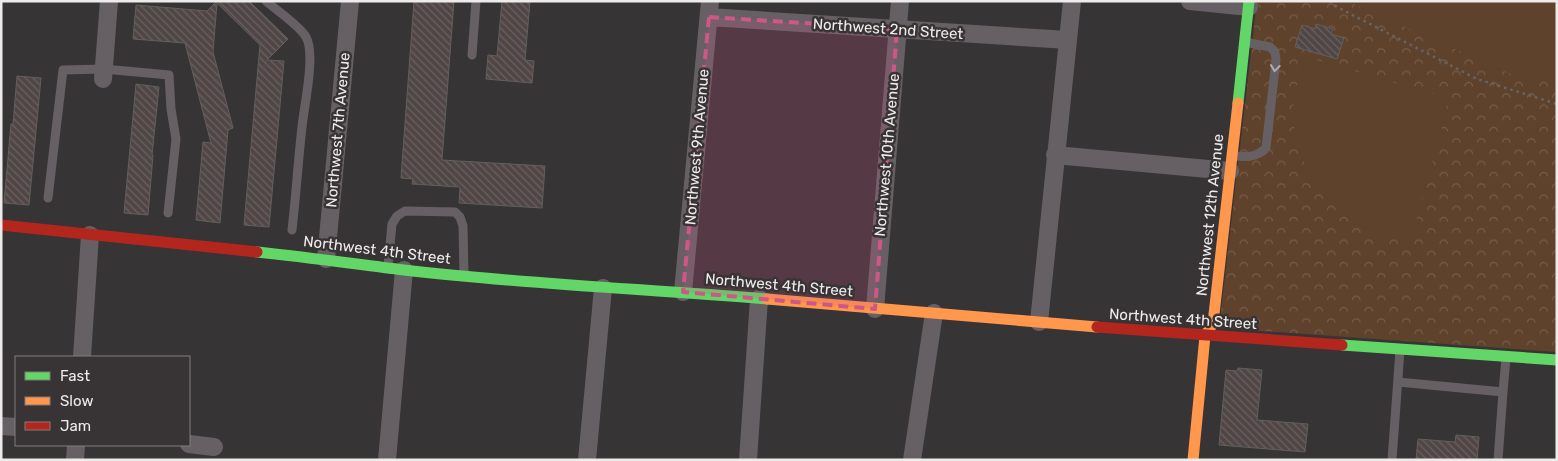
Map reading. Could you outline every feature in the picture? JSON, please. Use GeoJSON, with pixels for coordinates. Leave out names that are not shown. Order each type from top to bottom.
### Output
{"type":"FeatureCollection","features":[{"type":"Feature","properties":{"kind":"street"},"geometry":{"type":"LineString","coordinates":[[104,74],[109,1]]}},
{"type":"Feature","properties":{"kind":"street","name":"Northwest 7th Avenue"},"geometry":{"type":"LineString","coordinates":[[326,259],[350,1]]}},
{"type":"Feature","properties":{"kind":"street","name":"Northwest 10th Avenue"},"geometry":{"type":"LineString","coordinates":[[875,309],[900,1]]}},
{"type":"Feature","properties":{"kind":"street"},"geometry":{"type":"LineString","coordinates":[[1039,322],[1072,1]]}},
{"type":"Feature","properties":{"kind":"street"},"geometry":{"type":"LineString","coordinates":[[1190,1],[1249,4]]}},
{"type":"Feature","properties":{"kind":"street","name":"Northwest 12th Avenue"},"geometry":{"type":"LineString","coordinates":[[1193,460],[1205,336],[1213,323],[1249,4]]}},
{"type":"Feature","properties":{"kind":"street","name":"Northwest 2nd Street"},"geometry":{"type":"LineString","coordinates":[[709,9],[897,29],[1068,40]]}},
{"type":"Feature","properties":{"kind":"street","name":"Northwest 9th Avenue"},"geometry":{"type":"LineString","coordinates":[[683,292],[709,9]]}},
{"type":"Feature","properties":{"kind":"street"},"geometry":{"type":"LineString","coordinates":[[1055,155],[1231,163]]}},
{"type":"Feature","properties":{"kind":"street","name":"Northwest 4th Street"},"geometry":{"type":"LineString","coordinates":[[1,225],[326,259],[464,276],[603,288],[683,292],[1205,336],[1557,360]]}},
{"type":"Feature","properties":{"kind":"street"},"geometry":{"type":"LineString","coordinates":[[82,356],[90,235]]}},
{"type":"Feature","properties":{"kind":"street"},"geometry":{"type":"LineString","coordinates":[[386,460],[396,269]]}},
{"type":"Feature","properties":{"kind":"street"},"geometry":{"type":"LineString","coordinates":[[587,460],[603,288]]}},
{"type":"Feature","properties":{"kind":"street"},"geometry":{"type":"LineString","coordinates":[[748,460],[759,299]]}},
{"type":"Feature","properties":{"kind":"street"},"geometry":{"type":"LineString","coordinates":[[912,460],[934,314]]}},
{"type":"Feature","properties":{"kind":"street"},"geometry":{"type":"LineString","coordinates":[[1,426],[15,427]]}},
{"type":"Feature","properties":{"kind":"street"},"geometry":{"type":"LineString","coordinates":[[190,444],[214,447]]}},
{"type":"Feature","properties":{"kind":"street"},"geometry":{"type":"LineString","coordinates":[[75,460],[76,446]]}},
{"type":"Feature","properties":{"kind":"lane"},"geometry":{"type":"LineString","coordinates":[[266,1],[306,36],[310,49],[292,230]]}},
{"type":"Feature","properties":{"kind":"lane"},"geometry":{"type":"LineString","coordinates":[[472,55],[476,1]]}},
{"type":"Feature","properties":{"kind":"lane"},"geometry":{"type":"LineString","coordinates":[[1231,163],[1261,153],[1266,148],[1269,126],[1276,60],[1275,52],[1270,47],[1245,42]]}},
{"type":"Feature","properties":{"kind":"lane"},"geometry":{"type":"LineString","coordinates":[[48,198],[63,70],[104,74],[169,75],[171,109],[176,139],[168,213]]}},
{"type":"Feature","properties":{"kind":"lane"},"geometry":{"type":"LineString","coordinates":[[396,269],[392,224],[397,216],[405,211],[454,212],[460,217],[463,226],[464,276]]}},
{"type":"Feature","properties":{"kind":"lane"},"geometry":{"type":"LineString","coordinates":[[1392,460],[1400,349]]}},
{"type":"Feature","properties":{"kind":"lane"},"geometry":{"type":"LineString","coordinates":[[1498,460],[1506,357]]}},
{"type":"Feature","properties":{"kind":"lane"},"geometry":{"type":"LineString","coordinates":[[1398,382],[1504,392]]}},
{"type":"Feature","properties":{"kind":"path"},"geometry":{"type":"LineString","coordinates":[[1330,1],[1337,7],[1477,79],[1557,104]]}},
{"type":"Feature","properties":{"kind":"highlighted area"},"geometry":{"type":"Polygon","coordinates":[[[709,17],[897,29],[875,309],[683,292],[709,17]]]}},
{"type":"Feature","properties":{"kind":"green space"},"geometry":{"type":"Polygon","coordinates":[[[1257,1],[1557,1],[1557,352],[1219,328],[1257,1]]]}},
{"type":"Feature","properties":{"kind":"green space"},"geometry":{"type":"Polygon","coordinates":[[[1347,1],[1557,1],[1557,74],[1547,79],[1522,79],[1347,1]]]}},
{"type":"Feature","properties":{"kind":"green space"},"geometry":{"type":"Polygon","coordinates":[[[1306,57],[1444,97],[1447,109],[1410,243],[1374,232],[1352,220],[1323,194],[1312,177],[1303,160],[1294,122],[1295,96],[1306,57]]]}},
{"type":"Feature","properties":{"kind":"building"},"geometry":{"type":"Polygon","coordinates":[[[215,1],[249,1],[288,39],[267,60],[284,61],[269,227],[244,225],[260,45],[217,3],[213,52],[233,128],[228,130],[220,223],[196,220],[203,142],[211,143],[185,43],[133,39],[136,5],[207,11],[215,1]]]}},
{"type":"Feature","properties":{"kind":"building"},"geometry":{"type":"Polygon","coordinates":[[[414,1],[454,1],[442,160],[545,166],[542,208],[459,203],[460,187],[412,184],[413,179],[401,178],[414,1]]]}},
{"type":"Feature","properties":{"kind":"building"},"geometry":{"type":"Polygon","coordinates":[[[502,1],[530,1],[525,60],[534,61],[532,83],[486,79],[488,55],[497,56],[502,1]]]}},
{"type":"Feature","properties":{"kind":"building"},"geometry":{"type":"Polygon","coordinates":[[[1316,24],[1333,29],[1331,34],[1344,38],[1337,59],[1295,47],[1302,25],[1315,29],[1316,24]]]}},
{"type":"Feature","properties":{"kind":"building"},"geometry":{"type":"Polygon","coordinates":[[[17,76],[41,78],[29,205],[4,203],[17,76]]]}},
{"type":"Feature","properties":{"kind":"building"},"geometry":{"type":"Polygon","coordinates":[[[136,84],[159,87],[148,215],[124,213],[136,84]]]}},
{"type":"Feature","properties":{"kind":"building"},"geometry":{"type":"Polygon","coordinates":[[[1238,368],[1262,370],[1257,420],[1308,424],[1305,452],[1219,445],[1226,370],[1237,371],[1238,368]]]}},
{"type":"Feature","properties":{"kind":"building"},"geometry":{"type":"Polygon","coordinates":[[[1456,435],[1479,437],[1477,460],[1416,460],[1418,439],[1455,442],[1456,435]]]}},
{"type":"Feature","properties":{"kind":"traffic: fast"},"geometry":{"type":"LineString","coordinates":[[1238,103],[1249,1]]}},
{"type":"Feature","properties":{"kind":"traffic: fast"},"geometry":{"type":"LineString","coordinates":[[257,252],[494,279],[767,299]]}},
{"type":"Feature","properties":{"kind":"traffic: fast"},"geometry":{"type":"LineString","coordinates":[[1342,345],[1557,360]]}},
{"type":"Feature","properties":{"kind":"traffic: slow"},"geometry":{"type":"LineString","coordinates":[[1193,460],[1205,336],[1213,323],[1238,103]]}},
{"type":"Feature","properties":{"kind":"traffic: slow"},"geometry":{"type":"LineString","coordinates":[[767,299],[1097,327]]}},
{"type":"Feature","properties":{"kind":"traffic: jam"},"geometry":{"type":"LineString","coordinates":[[1,225],[257,252]]}},
{"type":"Feature","properties":{"kind":"traffic: jam"},"geometry":{"type":"LineString","coordinates":[[1097,327],[1342,345]]}}]}
